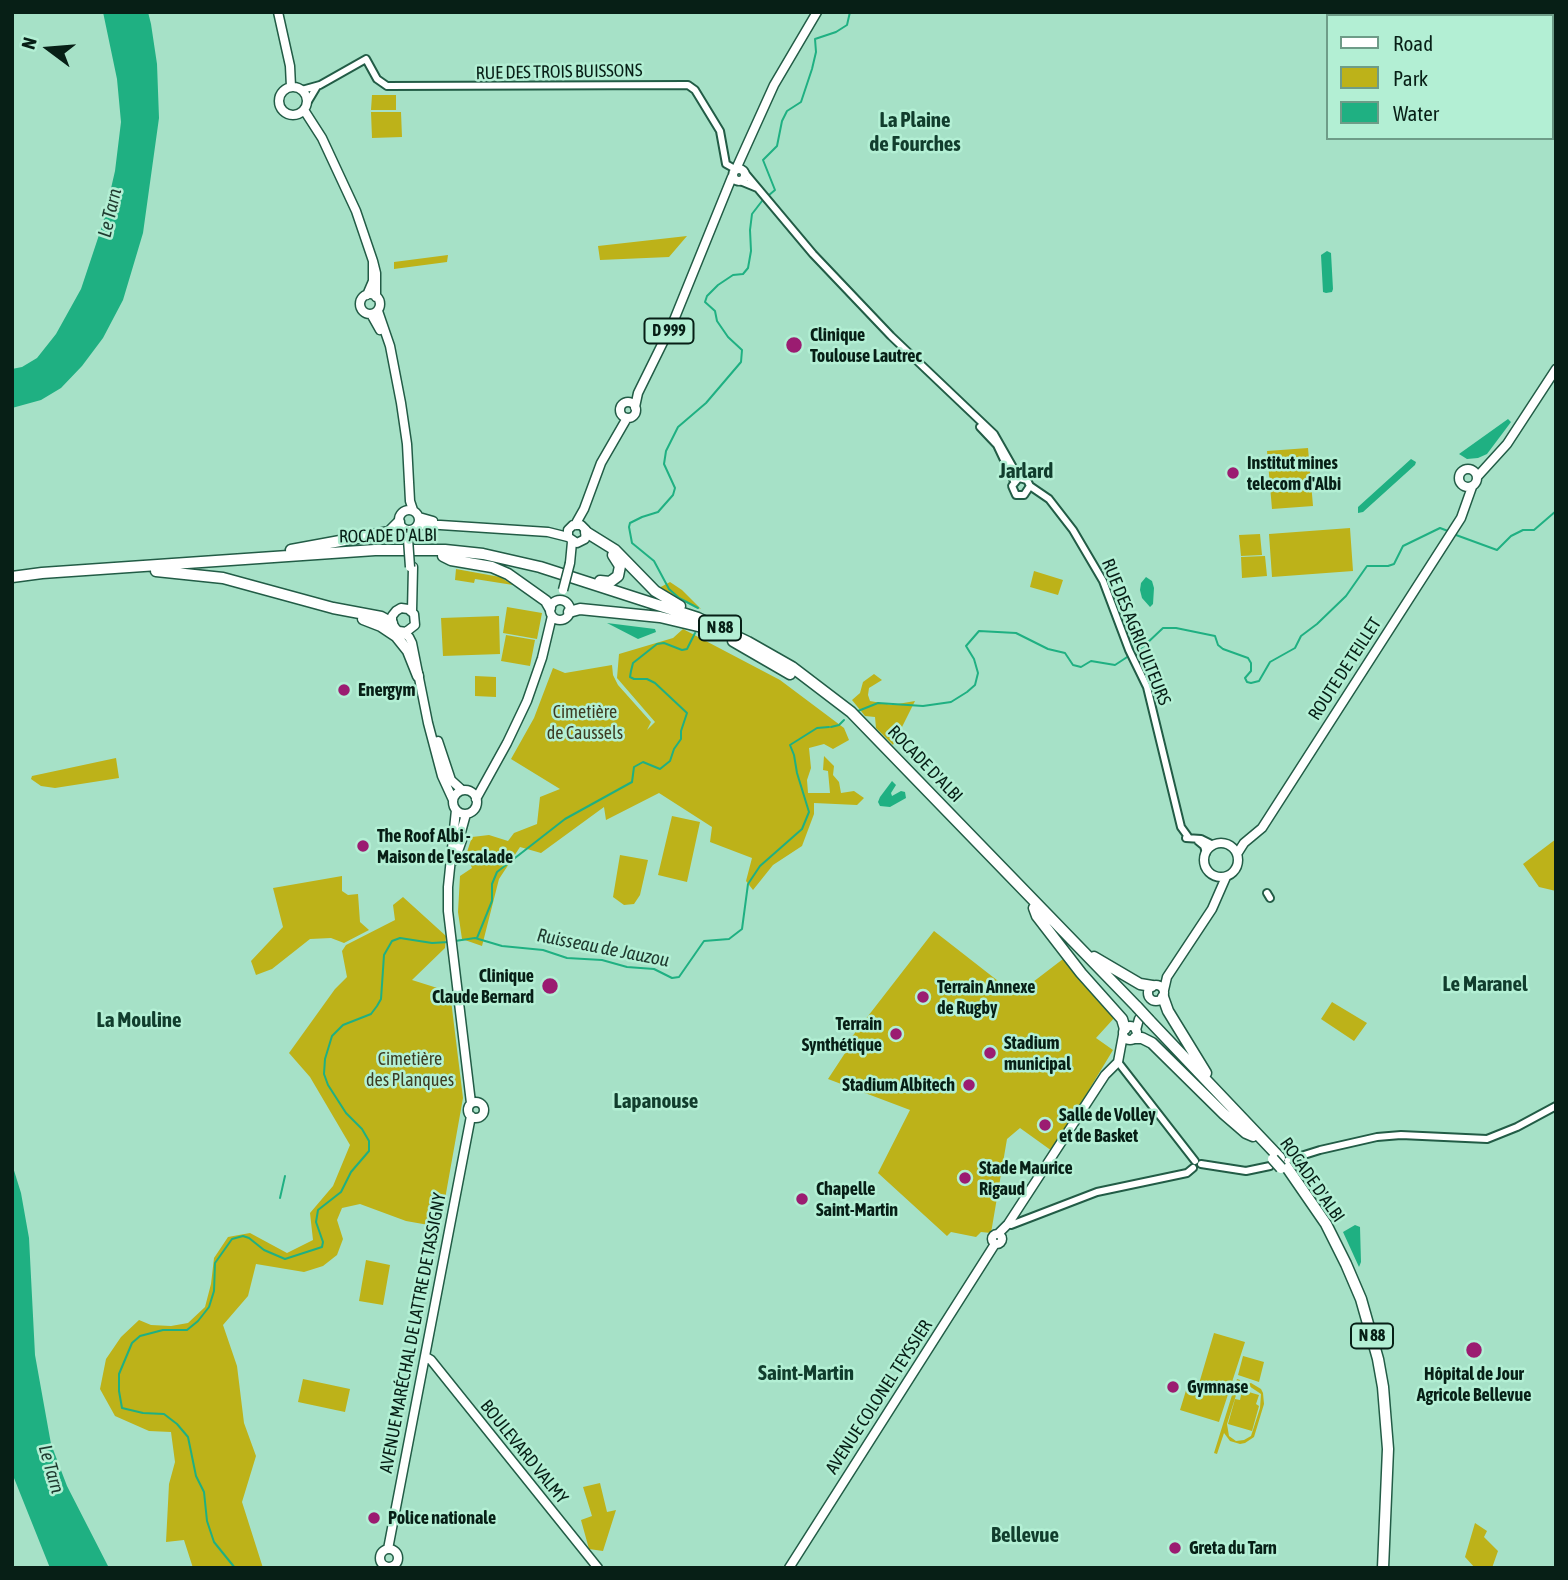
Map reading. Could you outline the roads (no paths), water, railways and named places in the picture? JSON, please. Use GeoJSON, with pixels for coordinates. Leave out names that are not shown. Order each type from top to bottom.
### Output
{"type":"FeatureCollection","features":[{"type":"Feature","properties":{"kind":"highway"},"geometry":{"type":"LineString","coordinates":[[249,558],[389,532],[407,524]]}},
{"type":"Feature","properties":{"kind":"highway"},"geometry":{"type":"LineString","coordinates":[[572,576],[610,582],[615,580],[620,571],[618,561],[608,551],[577,534]]}},
{"type":"Feature","properties":{"kind":"highway"},"geometry":{"type":"LineString","coordinates":[[577,534],[615,551],[663,597],[726,624],[765,645],[824,685],[851,712]]}},
{"type":"Feature","properties":{"kind":"highway","name":"ROCADE D'ALBI"},"geometry":{"type":"LineString","coordinates":[[12,577],[249,558],[375,550],[435,550],[482,554],[572,576],[698,618],[792,667],[851,712],[1034,908],[1135,1010]]}},
{"type":"Feature","properties":{"kind":"highway","name":"ROCADE D'ALBI"},"geometry":{"type":"LineString","coordinates":[[12,582],[361,556],[443,556],[498,563],[548,575],[702,627],[739,644],[811,688],[893,757],[1080,947],[1135,1010],[1133,1032]]}},
{"type":"Feature","properties":{"kind":"highway"},"geometry":{"type":"LineString","coordinates":[[443,556],[451,560],[492,567],[508,574],[559,610],[580,609],[660,617],[702,627]]}},
{"type":"Feature","properties":{"kind":"highway"},"geometry":{"type":"LineString","coordinates":[[156,571],[214,576],[374,623],[389,631],[408,651],[418,676]]}},
{"type":"Feature","properties":{"kind":"highway"},"geometry":{"type":"LineString","coordinates":[[295,599],[381,617],[395,627]]}},
{"type":"Feature","properties":{"kind":"highway"},"geometry":{"type":"LineString","coordinates":[[1034,908],[1037,916],[1081,973],[1133,1032],[1152,1042],[1224,1114],[1246,1133],[1258,1139]]}},
{"type":"Feature","properties":{"kind":"highway"},"geometry":{"type":"LineString","coordinates":[[1080,947],[1157,992],[1222,1096]]}},
{"type":"Feature","properties":{"kind":"highway","name":"ROCADE D'ALBI"},"geometry":{"type":"LineString","coordinates":[[1133,1032],[1222,1096],[1248,1123],[1258,1139]]}},
{"type":"Feature","properties":{"kind":"highway","name":"ROCADE D'ALBI"},"geometry":{"type":"LineString","coordinates":[[1133,1032],[1258,1139],[1313,1203],[1341,1254],[1361,1299],[1383,1387],[1388,1449],[1383,1568]]}},
{"type":"Feature","properties":{"kind":"highway","name":"ROCADE D'ALBI"},"geometry":{"type":"LineString","coordinates":[[1280,1163],[1330,1245],[1353,1296],[1369,1346],[1378,1394],[1382,1454],[1377,1568]]}},
{"type":"Feature","properties":{"kind":"main road"},"geometry":{"type":"LineString","coordinates":[[278,12],[291,74],[291,87]]}},
{"type":"Feature","properties":{"kind":"main road","name":"D 999"},"geometry":{"type":"LineString","coordinates":[[635,407],[638,393],[674,320],[781,73],[817,12]]}},
{"type":"Feature","properties":{"kind":"main road"},"geometry":{"type":"LineString","coordinates":[[305,106],[292,115],[281,108],[280,96],[284,90],[291,87],[302,90],[305,106],[356,211],[376,276],[376,297],[380,303],[374,313]]}},
{"type":"Feature","properties":{"kind":"main road"},"geometry":{"type":"LineString","coordinates":[[373,261],[373,281],[367,295],[361,300],[360,307],[365,313],[374,313]]}},
{"type":"Feature","properties":{"kind":"main road"},"geometry":{"type":"LineString","coordinates":[[367,295],[376,297]]}},
{"type":"Feature","properties":{"kind":"main road"},"geometry":{"type":"LineString","coordinates":[[374,313],[390,346],[406,435],[410,501],[416,514],[437,522],[561,530],[577,534]]}},
{"type":"Feature","properties":{"kind":"main road"},"geometry":{"type":"LineString","coordinates":[[374,313],[386,345],[404,443],[412,611],[416,618],[413,628],[427,701],[451,780],[470,793],[476,805],[469,813],[455,860],[451,933]]}},
{"type":"Feature","properties":{"kind":"main road"},"geometry":{"type":"LineString","coordinates":[[1475,473],[1467,469],[1460,472],[1459,480],[1467,486],[1475,473],[1493,461],[1556,369]]}},
{"type":"Feature","properties":{"kind":"main road","name":"D 999"},"geometry":{"type":"LineString","coordinates":[[626,403],[638,393]]}},
{"type":"Feature","properties":{"kind":"main road"},"geometry":{"type":"LineString","coordinates":[[470,793],[510,736],[527,701],[559,610],[593,480],[624,416],[621,406],[631,403],[635,407],[634,415],[624,416]]}},
{"type":"Feature","properties":{"kind":"main road","name":"ROUTE DE TEILLET"},"geometry":{"type":"LineString","coordinates":[[1235,850],[1262,828],[1461,518],[1466,507],[1467,486]]}},
{"type":"Feature","properties":{"kind":"main road"},"geometry":{"type":"LineString","coordinates":[[407,524],[416,514]]}},
{"type":"Feature","properties":{"kind":"main road"},"geometry":{"type":"LineString","coordinates":[[407,524],[416,514]]}},
{"type":"Feature","properties":{"kind":"main road"},"geometry":{"type":"LineString","coordinates":[[407,524],[577,534]]}},
{"type":"Feature","properties":{"kind":"main road"},"geometry":{"type":"LineString","coordinates":[[411,570],[408,594],[401,608],[394,613],[395,627],[412,643],[436,755],[456,810],[448,887],[466,1054],[475,1102],[468,1111],[472,1119],[480,1117],[484,1111],[483,1105],[475,1102]]}},
{"type":"Feature","properties":{"kind":"main road"},"geometry":{"type":"LineString","coordinates":[[401,608],[412,611]]}},
{"type":"Feature","properties":{"kind":"main road"},"geometry":{"type":"LineString","coordinates":[[395,627],[406,632],[413,628]]}},
{"type":"Feature","properties":{"kind":"main road"},"geometry":{"type":"LineString","coordinates":[[453,800],[456,793],[470,793]]}},
{"type":"Feature","properties":{"kind":"main road"},"geometry":{"type":"LineString","coordinates":[[456,810],[469,813]]}},
{"type":"Feature","properties":{"kind":"main road"},"geometry":{"type":"LineString","coordinates":[[1157,992],[1209,914],[1219,894],[1226,877],[1237,868],[1235,850],[1222,843],[1213,845],[1204,860],[1207,870],[1219,884],[1219,894]]}},
{"type":"Feature","properties":{"kind":"main road"},"geometry":{"type":"LineString","coordinates":[[1215,877],[1226,877]]}},
{"type":"Feature","properties":{"kind":"main road","name":"AVENUE COLONEL TEYSSIER"},"geometry":{"type":"LineString","coordinates":[[789,1568],[998,1239],[1105,1075],[1118,1062],[1133,1032]]}},
{"type":"Feature","properties":{"kind":"main road","name":"AVENUE MARÉCHAL DE LATTRE DE TASSIGNY"},"geometry":{"type":"LineString","coordinates":[[390,1549],[405,1485],[403,1480],[472,1119]]}},
{"type":"Feature","properties":{"kind":"main road","name":"AVENUE COLONEL TEYSSIER"},"geometry":{"type":"LineString","coordinates":[[998,1239],[1011,1225],[1013,1216]]}},
{"type":"Feature","properties":{"kind":"main road","name":"BOULEVARD VALMY"},"geometry":{"type":"LineString","coordinates":[[426,1357],[599,1568]]}},
{"type":"Feature","properties":{"kind":"main road"},"geometry":{"type":"LineString","coordinates":[[390,1549],[397,1553],[398,1561],[392,1567],[386,1567],[380,1558],[381,1553],[390,1549]]}},
{"type":"Feature","properties":{"kind":"main road"},"geometry":{"type":"LineString","coordinates":[[599,1568],[607,1568]]}},
{"type":"Feature","properties":{"kind":"street","name":"RUE DES TROIS BUISSONS"},"geometry":{"type":"LineString","coordinates":[[320,85],[366,59],[381,83],[387,86],[685,85],[695,90],[715,125],[724,165],[737,174]]}},
{"type":"Feature","properties":{"kind":"street"},"geometry":{"type":"LineString","coordinates":[[302,90],[320,85]]}},
{"type":"Feature","properties":{"kind":"street"},"geometry":{"type":"LineString","coordinates":[[305,106],[312,90],[320,85]]}},
{"type":"Feature","properties":{"kind":"street","name":"RUE DES AGRICULTEURS"},"geometry":{"type":"LineString","coordinates":[[737,174],[765,194],[813,254],[896,342],[994,434],[1017,479]]}},
{"type":"Feature","properties":{"kind":"street","name":"RUE DES AGRICULTEURS"},"geometry":{"type":"LineString","coordinates":[[1017,479],[1027,480],[1029,490]]}},
{"type":"Feature","properties":{"kind":"street","name":"RUE DES AGRICULTEURS"},"geometry":{"type":"LineString","coordinates":[[1017,479],[1012,489],[1016,495],[1020,496],[1029,490],[1038,492],[1055,505],[1103,581],[1151,699],[1175,799],[1179,831],[1184,837],[1203,845],[1206,853]]}},
{"type":"Feature","properties":{"kind":"street"},"geometry":{"type":"LineString","coordinates":[[1191,838],[1213,845]]}},
{"type":"Feature","properties":{"kind":"street"},"geometry":{"type":"LineString","coordinates":[[1118,1062],[1197,1166]]}},
{"type":"Feature","properties":{"kind":"street"},"geometry":{"type":"LineString","coordinates":[[1011,1225],[1097,1192],[1187,1173],[1197,1166],[1250,1171],[1320,1150],[1401,1135],[1487,1139],[1517,1127],[1556,1106]]}},
{"type":"Feature","properties":{"kind":"water","name":"Le Tarn"},"geometry":{"type":"Polygon","coordinates":[[[103,12],[148,12],[151,24],[157,64],[159,118],[143,233],[123,300],[103,338],[61,388],[41,400],[12,408],[12,369],[22,367],[37,358],[56,334],[81,289],[103,223],[115,171],[121,122],[117,79],[103,12]]]}},
{"type":"Feature","properties":{"kind":"water"},"geometry":{"type":"Polygon","coordinates":[[[1327,251],[1331,253],[1333,289],[1332,292],[1326,293],[1323,292],[1321,255],[1327,251]]]}},
{"type":"Feature","properties":{"kind":"water"},"geometry":{"type":"Polygon","coordinates":[[[1508,419],[1511,422],[1487,454],[1467,459],[1459,454],[1508,419]]]}},
{"type":"Feature","properties":{"kind":"water"},"geometry":{"type":"Polygon","coordinates":[[[1411,459],[1416,462],[1415,465],[1363,512],[1358,513],[1358,507],[1411,459]]]}},
{"type":"Feature","properties":{"kind":"water"},"geometry":{"type":"Polygon","coordinates":[[[1146,577],[1152,581],[1154,588],[1153,604],[1150,607],[1142,598],[1140,590],[1146,577]]]}},
{"type":"Feature","properties":{"kind":"water"},"geometry":{"type":"Polygon","coordinates":[[[607,623],[655,629],[656,632],[638,639],[607,623]]]}},
{"type":"Feature","properties":{"kind":"water"},"geometry":{"type":"Polygon","coordinates":[[[892,781],[896,785],[892,796],[901,791],[905,792],[906,798],[890,807],[880,806],[880,797],[892,781]]]}},
{"type":"Feature","properties":{"kind":"water","name":"Le Tarn"},"geometry":{"type":"Polygon","coordinates":[[[12,1164],[21,1193],[29,1238],[35,1355],[51,1444],[67,1486],[109,1568],[50,1568],[12,1473],[12,1164]]]}},
{"type":"Feature","properties":{"kind":"water"},"geometry":{"type":"Polygon","coordinates":[[[1355,1225],[1360,1227],[1359,1267],[1343,1232],[1355,1225]]]}},
{"type":"Feature","properties":{"kind":"waterway"},"geometry":{"type":"LineString","coordinates":[[698,608],[669,589],[654,561],[632,543],[630,523],[658,512],[673,495],[675,488],[664,464],[666,451],[678,427],[706,403],[741,362],[742,350],[728,337],[717,321],[715,311],[705,302],[718,285],[733,275],[743,274],[748,268],[752,214],[775,190],[763,160],[777,146],[787,111],[801,102],[816,52],[815,39],[847,25],[850,12]]}},
{"type":"Feature","properties":{"kind":"waterway","name":"Ruisseau de Jauzou"},"geometry":{"type":"LineString","coordinates":[[1456,535],[1497,550],[1511,536],[1523,530],[1534,530],[1556,511]]}},
{"type":"Feature","properties":{"kind":"waterway","name":"Ruisseau de Jauzou"},"geometry":{"type":"LineString","coordinates":[[858,711],[878,703],[923,706],[951,702],[967,692],[975,685],[978,673],[966,646],[979,631],[1016,633],[1048,649],[1065,653],[1073,665],[1081,667],[1091,661],[1115,665],[1144,646],[1163,628],[1176,628],[1215,636],[1218,645],[1223,649],[1248,658],[1251,671],[1245,678],[1247,682],[1259,681],[1270,662],[1295,648],[1301,636],[1346,596],[1367,566],[1394,564],[1403,546],[1440,528],[1448,531]]}},
{"type":"Feature","properties":{"kind":"waterway"},"geometry":{"type":"LineString","coordinates":[[477,938],[492,901],[492,884],[497,872],[565,819],[632,782],[634,767],[643,762],[660,769],[670,761],[681,739],[687,713],[655,683],[630,677],[631,671],[633,663],[657,644],[664,643],[682,650],[687,649],[695,633]]}},
{"type":"Feature","properties":{"kind":"waterway","name":"Ruisseau de Jauzou"},"geometry":{"type":"LineString","coordinates":[[831,727],[844,720]]}},
{"type":"Feature","properties":{"kind":"waterway","name":"Ruisseau de Jauzou"},"geometry":{"type":"LineString","coordinates":[[455,941],[475,938],[502,946],[543,950],[567,958],[602,960],[627,967],[654,969],[672,978],[679,977],[704,941],[729,939],[742,929],[748,884],[760,866],[802,829],[809,812],[790,745],[817,728],[829,727]]}},
{"type":"Feature","properties":{"kind":"waterway"},"geometry":{"type":"LineString","coordinates":[[235,1568],[214,1542],[207,1521],[204,1492],[196,1476],[188,1437],[164,1414],[122,1408],[119,1374],[132,1343],[140,1336],[163,1330],[187,1330],[198,1321],[209,1307],[214,1291],[215,1263],[232,1239],[243,1236],[249,1238],[264,1250],[285,1259],[322,1247],[323,1242],[316,1222],[318,1210],[341,1192],[351,1172],[369,1151],[369,1141],[362,1129],[346,1113],[324,1074],[325,1059],[332,1036],[343,1025],[371,1014],[377,1006],[381,999],[384,955],[392,941],[400,938],[432,943],[449,942]]}},
{"type":"Feature","properties":{"kind":"waterway"},"geometry":{"type":"LineString","coordinates":[[280,1198],[285,1176]]}},
{"type":"Feature","properties":{"kind":"place","name":"Clinique Toulouse Lautrec"},"geometry":{"type":"Point","coordinates":[794,345]}},
{"type":"Feature","properties":{"kind":"place","name":"Institut mines telecom d'Albi"},"geometry":{"type":"Point","coordinates":[1233,473]}},
{"type":"Feature","properties":{"kind":"place","name":"Energym"},"geometry":{"type":"Point","coordinates":[344,690]}},
{"type":"Feature","properties":{"kind":"place","name":"The Roof Albi - Maison de l'escalade"},"geometry":{"type":"Point","coordinates":[363,846]}},
{"type":"Feature","properties":{"kind":"place","name":"Clinique Claude Bernard"},"geometry":{"type":"Point","coordinates":[550,986]}},
{"type":"Feature","properties":{"kind":"place","name":"Terrain Annexe de Rugby"},"geometry":{"type":"Point","coordinates":[923,997]}},
{"type":"Feature","properties":{"kind":"place","name":"Terrain Synthétique"},"geometry":{"type":"Point","coordinates":[896,1034]}},
{"type":"Feature","properties":{"kind":"place","name":"Stadium municipal"},"geometry":{"type":"Point","coordinates":[990,1053]}},
{"type":"Feature","properties":{"kind":"place","name":"Stadium Albitech"},"geometry":{"type":"Point","coordinates":[969,1085]}},
{"type":"Feature","properties":{"kind":"place","name":"Salle de Volley et de Basket"},"geometry":{"type":"Point","coordinates":[1045,1125]}},
{"type":"Feature","properties":{"kind":"place","name":"Stade Maurice Rigaud"},"geometry":{"type":"Point","coordinates":[965,1178]}},
{"type":"Feature","properties":{"kind":"place","name":"Chapelle Saint-Martin"},"geometry":{"type":"Point","coordinates":[802,1199]}},
{"type":"Feature","properties":{"kind":"place","name":"Hôpital de Jour Agricole Bellevue"},"geometry":{"type":"Point","coordinates":[1474,1350]}},
{"type":"Feature","properties":{"kind":"place","name":"Gymnase"},"geometry":{"type":"Point","coordinates":[1173,1387]}},
{"type":"Feature","properties":{"kind":"place","name":"Police nationale"},"geometry":{"type":"Point","coordinates":[374,1518]}},
{"type":"Feature","properties":{"kind":"place","name":"Greta du Tarn"},"geometry":{"type":"Point","coordinates":[1175,1548]}},
{"type":"Feature","properties":{"kind":"district","name":"La Plaine de Fourches"},"geometry":{"type":"Point","coordinates":[915,132]}},
{"type":"Feature","properties":{"kind":"district","name":"Jarlard"},"geometry":{"type":"Point","coordinates":[1026,471]}},
{"type":"Feature","properties":{"kind":"district","name":"Le Maranel"},"geometry":{"type":"Point","coordinates":[1485,984]}},
{"type":"Feature","properties":{"kind":"district","name":"La Mouline"},"geometry":{"type":"Point","coordinates":[139,1020]}},
{"type":"Feature","properties":{"kind":"district","name":"Lapanouse"},"geometry":{"type":"Point","coordinates":[656,1101]}},
{"type":"Feature","properties":{"kind":"district","name":"Saint-Martin"},"geometry":{"type":"Point","coordinates":[806,1373]}},
{"type":"Feature","properties":{"kind":"district","name":"Bellevue"},"geometry":{"type":"Point","coordinates":[1025,1535]}},
{"type":"Feature","properties":{"kind":"park label","name":"Cimetière de Caussels"},"geometry":{"type":"Point","coordinates":[585,722]}},
{"type":"Feature","properties":{"kind":"park label","name":"Cimetière des Planques"},"geometry":{"type":"Point","coordinates":[410,1069]}}]}
